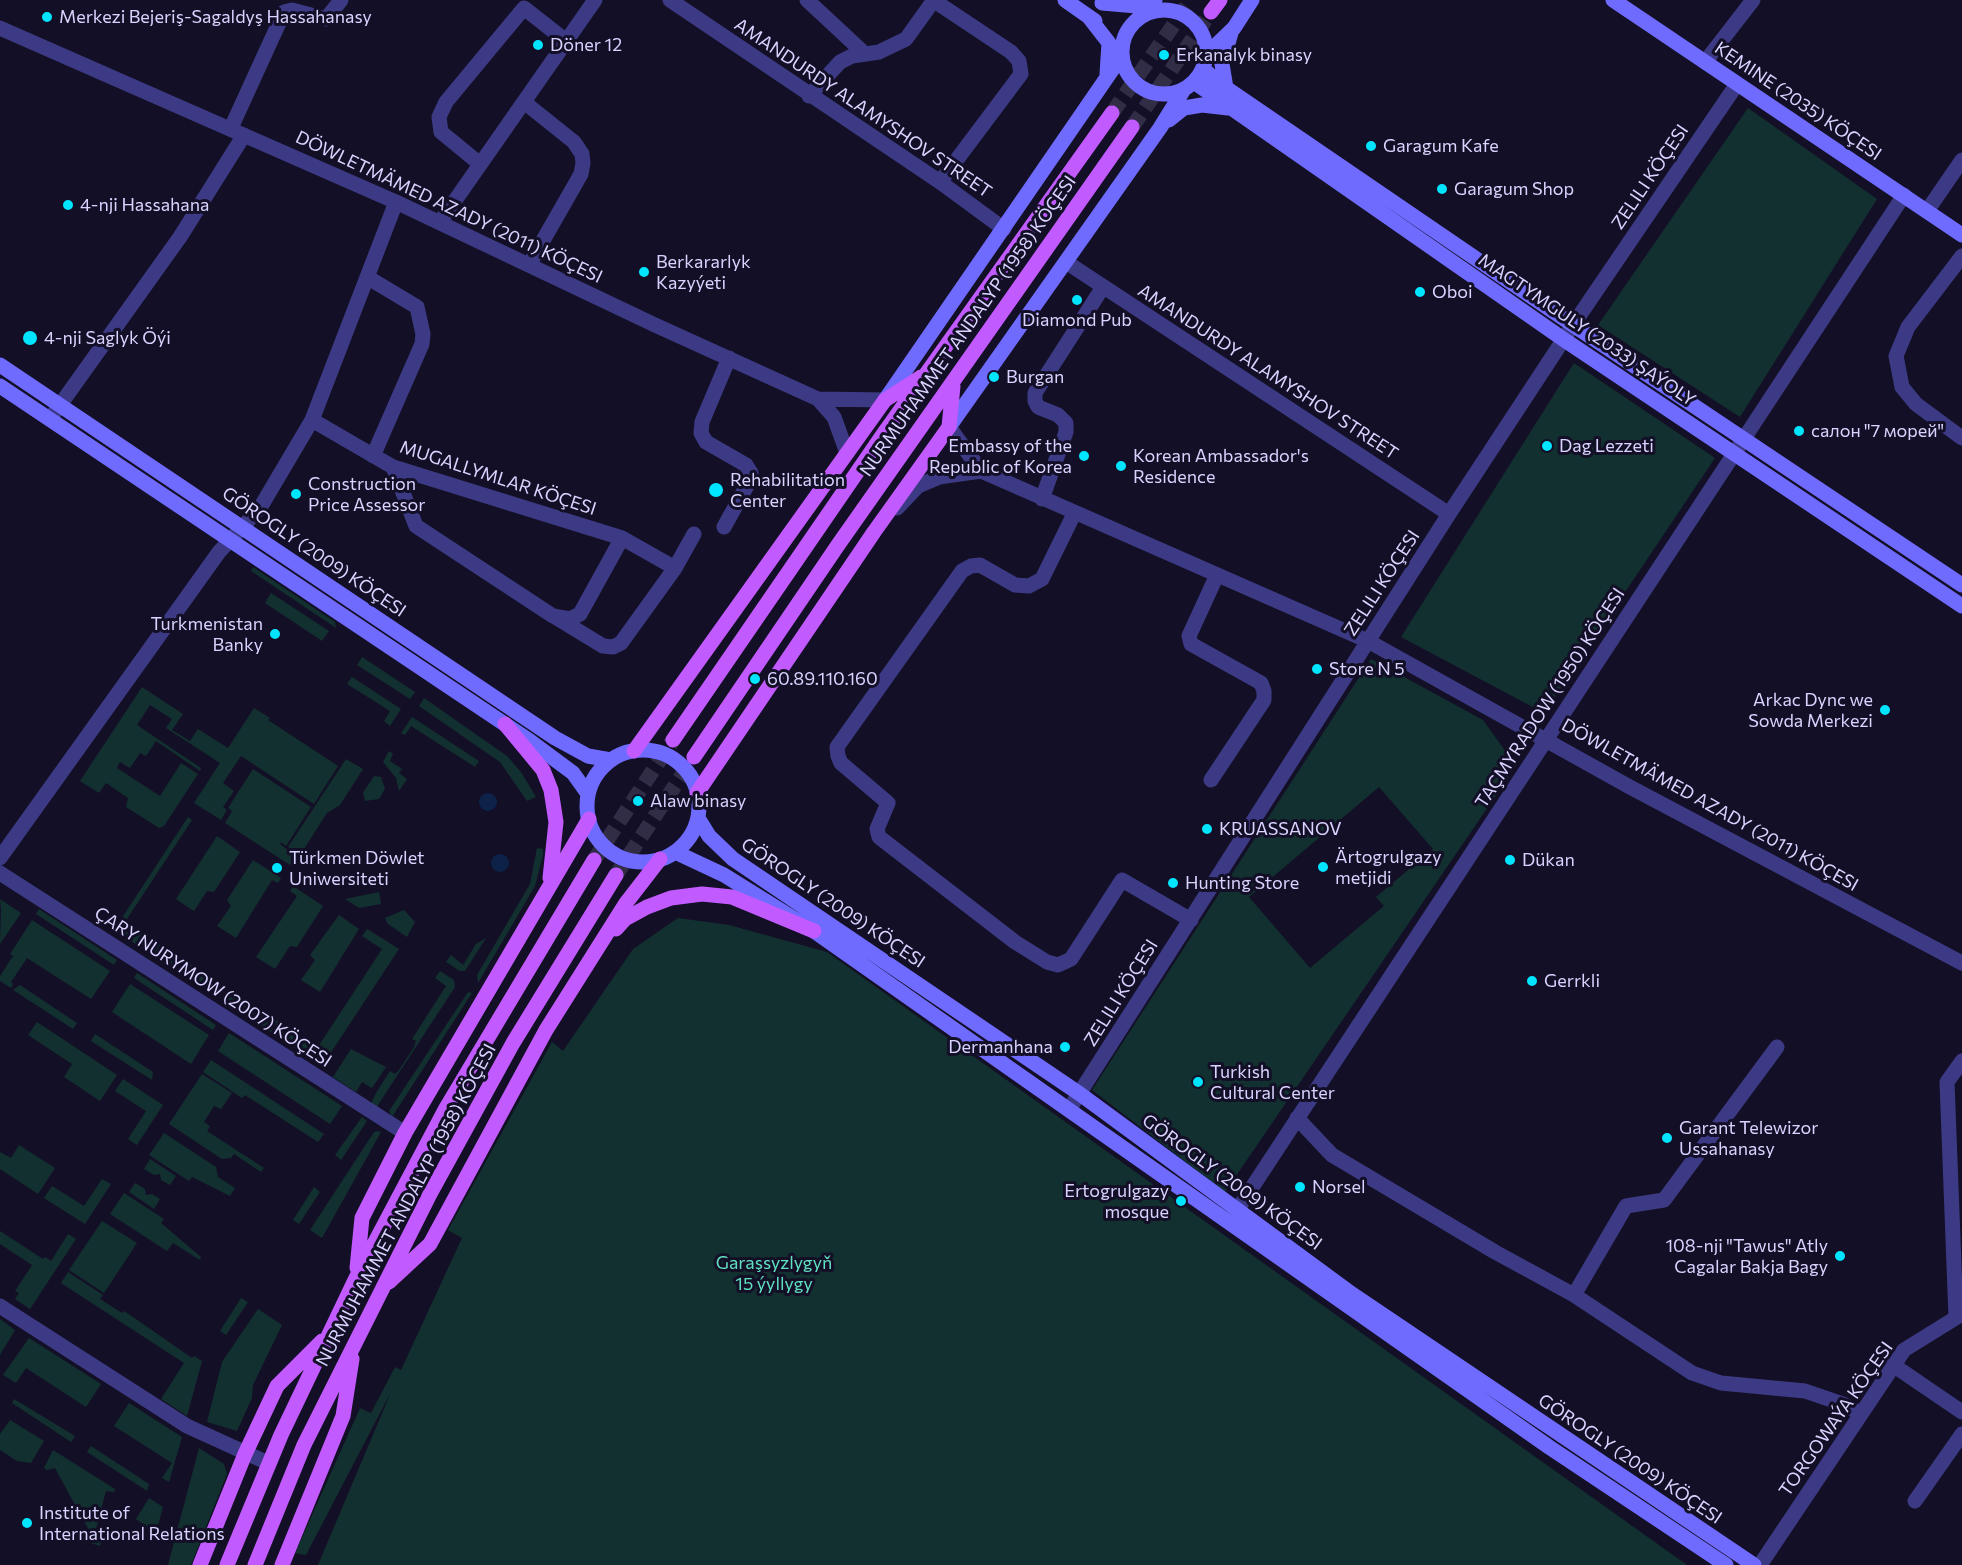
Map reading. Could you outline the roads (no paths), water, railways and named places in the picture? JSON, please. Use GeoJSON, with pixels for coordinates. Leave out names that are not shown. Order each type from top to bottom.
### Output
{"type":"FeatureCollection","features":[{"type":"Feature","properties":{"kind":"main road","name":"NURMUHAMMET ANDALYP (1958) KÖÇESI"},"geometry":{"type":"LineString","coordinates":[[673,740],[823,522],[1113,113]]}},
{"type":"Feature","properties":{"kind":"main road","name":"NURMUHAMMET ANDALYP (1958) KÖÇESI"},"geometry":{"type":"LineString","coordinates":[[694,757],[838,545],[1132,127]]}},
{"type":"Feature","properties":{"kind":"main road"},"geometry":{"type":"LineString","coordinates":[[634,751],[885,400],[930,370]]}},
{"type":"Feature","properties":{"kind":"main road"},"geometry":{"type":"LineString","coordinates":[[697,794],[874,532],[949,427],[953,384]]}},
{"type":"Feature","properties":{"kind":"main road"},"geometry":{"type":"LineString","coordinates":[[823,522],[847,453]]}},
{"type":"Feature","properties":{"kind":"main road"},"geometry":{"type":"LineString","coordinates":[[838,545],[874,532]]}},
{"type":"Feature","properties":{"kind":"main road"},"geometry":{"type":"LineString","coordinates":[[505,724],[543,770],[554,800],[555,847],[543,898]]}},
{"type":"Feature","properties":{"kind":"main road"},"geometry":{"type":"LineString","coordinates":[[356,1278],[362,1218],[405,1133],[484,993],[589,819]]}},
{"type":"Feature","properties":{"kind":"main road"},"geometry":{"type":"LineString","coordinates":[[380,1290],[430,1244],[546,1030],[633,893],[660,859]]}},
{"type":"Feature","properties":{"kind":"main road","name":"NURMUHAMMET ANDALYP (1958) KÖÇESI"},"geometry":{"type":"LineString","coordinates":[[227,1565],[268,1463],[356,1278],[446,1108],[594,860]]}},
{"type":"Feature","properties":{"kind":"main road","name":"NURMUHAMMET ANDALYP (1958) KÖÇESI"},"geometry":{"type":"LineString","coordinates":[[255,1565],[296,1461],[430,1194],[508,1053],[616,875]]}},
{"type":"Feature","properties":{"kind":"main road"},"geometry":{"type":"LineString","coordinates":[[599,946],[625,919],[647,907],[671,898],[702,894],[732,897],[814,931]]}},
{"type":"Feature","properties":{"kind":"main road"},"geometry":{"type":"LineString","coordinates":[[200,1565],[277,1386],[331,1332]]}},
{"type":"Feature","properties":{"kind":"main road"},"geometry":{"type":"LineString","coordinates":[[282,1565],[343,1416],[354,1342]]}},
{"type":"Feature","properties":{"kind":"street"},"geometry":{"type":"LineString","coordinates":[[50,419],[180,237],[238,132],[284,12],[292,10],[326,19],[341,0]]}},
{"type":"Feature","properties":{"kind":"street"},"geometry":{"type":"LineString","coordinates":[[440,222],[595,0]]}},
{"type":"Feature","properties":{"kind":"street"},"geometry":{"type":"LineString","coordinates":[[807,0],[864,54]]}},
{"type":"Feature","properties":{"kind":"street"},"geometry":{"type":"LineString","coordinates":[[809,96],[840,62],[879,52],[906,39],[933,0],[1011,52],[1019,61],[1021,74],[940,182]]}},
{"type":"Feature","properties":{"kind":"street"},"geometry":{"type":"LineString","coordinates":[[1065,0],[1088,16],[1122,50],[1125,70],[1132,81],[1143,90],[1163,94],[1189,87]]}},
{"type":"Feature","properties":{"kind":"street"},"geometry":{"type":"LineString","coordinates":[[1100,2],[1137,6],[1157,0]]}},
{"type":"Feature","properties":{"kind":"street"},"geometry":{"type":"LineString","coordinates":[[885,400],[1106,83],[1140,18],[1157,0]]}},
{"type":"Feature","properties":{"kind":"street"},"geometry":{"type":"LineString","coordinates":[[949,427],[1205,62],[1234,28],[1252,0]]}},
{"type":"Feature","properties":{"kind":"street","name":"KEMINE (2035) KÖÇESI"},"geometry":{"type":"LineString","coordinates":[[1613,0],[1962,235]]}},
{"type":"Feature","properties":{"kind":"street"},"geometry":{"type":"LineString","coordinates":[[1705,62],[1753,0]]}},
{"type":"Feature","properties":{"kind":"street"},"geometry":{"type":"LineString","coordinates":[[1100,2],[1140,18],[1160,10],[1174,11],[1188,17],[1198,27],[1205,40],[1205,62]]}},
{"type":"Feature","properties":{"kind":"street","name":"AMANDURDY ALAMYSHOV STREET"},"geometry":{"type":"LineString","coordinates":[[680,3],[809,96],[940,182],[1004,229]]}},
{"type":"Feature","properties":{"kind":"street"},"geometry":{"type":"LineString","coordinates":[[480,164],[441,132],[439,117],[446,102],[521,4],[566,41]]}},
{"type":"Feature","properties":{"kind":"street"},"geometry":{"type":"LineString","coordinates":[[1088,16],[1109,43],[1106,83]]}},
{"type":"Feature","properties":{"kind":"street","name":"DÖWLETMÄMED AZADY (2011) KÖÇESI"},"geometry":{"type":"LineString","coordinates":[[0,28],[396,202],[818,399],[885,400]]}},
{"type":"Feature","properties":{"kind":"street"},"geometry":{"type":"LineString","coordinates":[[1226,88],[1222,64],[1234,28]]}},
{"type":"Feature","properties":{"kind":"street","name":"MAGTYMGULY (2033) ŞAÝOLY"},"geometry":{"type":"LineString","coordinates":[[1205,62],[1226,88],[1573,325],[1962,585]]}},
{"type":"Feature","properties":{"kind":"street","name":"ZELILI KÖÇESI"},"geometry":{"type":"LineString","coordinates":[[1070,1108],[1449,514],[1563,339],[1737,84]]}},
{"type":"Feature","properties":{"kind":"street","name":"MAGTYMGULY (2033) ŞAÝOLY"},"geometry":{"type":"LineString","coordinates":[[1189,87],[1232,108],[1563,339],[1962,606]]}},
{"type":"Feature","properties":{"kind":"street"},"geometry":{"type":"LineString","coordinates":[[524,102],[574,142],[582,154],[584,163],[581,174],[529,265]]}},
{"type":"Feature","properties":{"kind":"street"},"geometry":{"type":"LineString","coordinates":[[1160,128],[1184,108],[1202,105],[1232,108]]}},
{"type":"Feature","properties":{"kind":"street"},"geometry":{"type":"LineString","coordinates":[[1927,211],[1962,160]]}},
{"type":"Feature","properties":{"kind":"street","name":"TAÇMYRADOW (1950) KÖÇESI"},"geometry":{"type":"LineString","coordinates":[[1233,1217],[1545,738],[1736,455],[1904,195]]}},
{"type":"Feature","properties":{"kind":"street"},"geometry":{"type":"LineString","coordinates":[[0,858],[230,540],[260,508],[312,420],[396,202]]}},
{"type":"Feature","properties":{"kind":"street"},"geometry":{"type":"LineString","coordinates":[[1962,256],[1908,327],[1896,356],[1902,387],[1916,404],[1962,438]]}},
{"type":"Feature","properties":{"kind":"street","name":"AMANDURDY ALAMYSHOV STREET"},"geometry":{"type":"LineString","coordinates":[[1066,262],[1449,514]]}},
{"type":"Feature","properties":{"kind":"street"},"geometry":{"type":"LineString","coordinates":[[367,277],[417,307],[423,334],[422,344],[373,456]]}},
{"type":"Feature","properties":{"kind":"street"},"geometry":{"type":"LineString","coordinates":[[1042,499],[1066,432],[1066,423],[1058,415],[1038,406],[1035,393],[1103,287]]}},
{"type":"Feature","properties":{"kind":"street"},"geometry":{"type":"LineString","coordinates":[[724,527],[749,482],[751,472],[746,465],[706,442],[701,433],[702,422],[729,358]]}},
{"type":"Feature","properties":{"kind":"street","name":"GÖROGLY (2009) KÖÇESI"},"geometry":{"type":"LineString","coordinates":[[0,365],[243,526],[555,738],[588,756],[611,760]]}},
{"type":"Feature","properties":{"kind":"street","name":"GÖROGLY (2009) KÖÇESI"},"geometry":{"type":"LineString","coordinates":[[0,386],[558,760],[582,783],[588,794]]}},
{"type":"Feature","properties":{"kind":"street","name":"NURMUHAMMET ANDALYP (1958) KÖÇESI"},"geometry":{"type":"LineString","coordinates":[[818,399],[834,417],[847,453]]}},
{"type":"Feature","properties":{"kind":"street","name":"MUGALLYMLAR KÖÇESI"},"geometry":{"type":"LineString","coordinates":[[312,420],[393,467],[622,538],[675,568]]}},
{"type":"Feature","properties":{"kind":"street","name":"DÖWLETMÄMED AZADY (2011) KÖÇESI"},"geometry":{"type":"LineString","coordinates":[[949,427],[981,471],[1074,514],[1368,640],[1628,786],[1962,963]]}},
{"type":"Feature","properties":{"kind":"street"},"geometry":{"type":"LineString","coordinates":[[393,467],[416,526],[603,646],[613,647],[621,643],[675,568],[693,534]]}},
{"type":"Feature","properties":{"kind":"street"},"geometry":{"type":"LineString","coordinates":[[874,532],[918,486],[939,477],[981,471]]}},
{"type":"Feature","properties":{"kind":"street"},"geometry":{"type":"LineString","coordinates":[[1074,514],[1042,579],[1029,586],[1015,585],[980,565],[971,566],[962,571],[837,747],[838,756],[841,763],[888,803],[877,829],[879,837],[1015,942],[1047,962],[1058,965],[1071,959],[1122,880],[1191,920]]}},
{"type":"Feature","properties":{"kind":"street"},"geometry":{"type":"LineString","coordinates":[[553,616],[570,619],[580,614],[622,538]]}},
{"type":"Feature","properties":{"kind":"street"},"geometry":{"type":"LineString","coordinates":[[1211,780],[1264,700],[1261,683],[1191,644],[1189,636],[1217,575]]}},
{"type":"Feature","properties":{"kind":"street"},"geometry":{"type":"LineString","coordinates":[[634,751],[651,751],[674,760],[691,778],[697,794],[698,818],[687,840],[675,852],[660,859],[635,861],[612,852],[595,834],[589,819],[588,794],[594,778],[611,760],[634,751]]}},
{"type":"Feature","properties":{"kind":"street","name":"GÖROGLY (2009) KÖÇESI"},"geometry":{"type":"LineString","coordinates":[[698,818],[709,836],[733,859],[1080,1095],[1233,1217],[1549,1448],[1726,1565]]}},
{"type":"Feature","properties":{"kind":"street","name":"GÖROGLY (2009) KÖÇESI"},"geometry":{"type":"LineString","coordinates":[[675,852],[724,875],[814,931],[1070,1108],[1755,1565]]}},
{"type":"Feature","properties":{"kind":"street","name":"ÇARY NURYMOW (2007) KÖÇESI"},"geometry":{"type":"LineString","coordinates":[[0,873],[405,1133]]}},
{"type":"Feature","properties":{"kind":"street"},"geometry":{"type":"LineString","coordinates":[[1574,1295],[1626,1206],[1664,1200],[1777,1047]]}},
{"type":"Feature","properties":{"kind":"street"},"geometry":{"type":"LineString","coordinates":[[1959,1316],[1947,1082],[1962,1061]]}},
{"type":"Feature","properties":{"kind":"street"},"geometry":{"type":"LineString","coordinates":[[1297,1118],[1332,1155],[1495,1252],[1574,1295],[1692,1373],[1721,1383],[1805,1390],[1843,1404],[1861,1414]]}},
{"type":"Feature","properties":{"kind":"street"},"geometry":{"type":"LineString","coordinates":[[0,1306],[187,1426],[268,1463]]}},
{"type":"Feature","properties":{"kind":"street","name":"TORGOWAÝA KÖÇESI"},"geometry":{"type":"LineString","coordinates":[[1760,1565],[1904,1350],[1959,1316]]}},
{"type":"Feature","properties":{"kind":"street"},"geometry":{"type":"LineString","coordinates":[[1893,1365],[1962,1412]]}},
{"type":"Feature","properties":{"kind":"street"},"geometry":{"type":"LineString","coordinates":[[1915,1501],[1962,1434]]}},
{"type":"Feature","properties":{"kind":"water"},"geometry":{"type":"Polygon","coordinates":[[[488,793],[494,796],[497,802],[494,808],[488,811],[482,808],[479,802],[482,796],[488,793]]]}},
{"type":"Feature","properties":{"kind":"water"},"geometry":{"type":"Polygon","coordinates":[[[500,854],[506,857],[509,863],[506,869],[500,872],[494,869],[491,863],[494,857],[500,854]]]}},
{"type":"Feature","properties":{"kind":"tunnel"},"geometry":{"type":"LineString","coordinates":[[1112,113],[1191,0]]}},
{"type":"Feature","properties":{"kind":"tunnel"},"geometry":{"type":"LineString","coordinates":[[1132,127],[1211,12]]}},
{"type":"Feature","properties":{"kind":"tunnel"},"geometry":{"type":"LineString","coordinates":[[594,860],[673,740]]}},
{"type":"Feature","properties":{"kind":"tunnel"},"geometry":{"type":"LineString","coordinates":[[616,875],[694,757]]}},
{"type":"Feature","properties":{"kind":"place","name":"Merkezi Bejeriş-Sagaldyş Hassahanasy"},"geometry":{"type":"Point","coordinates":[47,17]}},
{"type":"Feature","properties":{"kind":"place","name":"Döner 12"},"geometry":{"type":"Point","coordinates":[538,45]}},
{"type":"Feature","properties":{"kind":"place","name":"Erkanalyk binasy"},"geometry":{"type":"Point","coordinates":[1164,55]}},
{"type":"Feature","properties":{"kind":"place","name":"Garagum Kafe"},"geometry":{"type":"Point","coordinates":[1371,146]}},
{"type":"Feature","properties":{"kind":"place","name":"Garagum Shop"},"geometry":{"type":"Point","coordinates":[1442,189]}},
{"type":"Feature","properties":{"kind":"place","name":"4-nji Hassahana"},"geometry":{"type":"Point","coordinates":[68,205]}},
{"type":"Feature","properties":{"kind":"place","name":"Berkararlyk Kazyýeti"},"geometry":{"type":"Point","coordinates":[644,272]}},
{"type":"Feature","properties":{"kind":"place","name":"Oboi"},"geometry":{"type":"Point","coordinates":[1420,292]}},
{"type":"Feature","properties":{"kind":"place","name":"Diamond Pub"},"geometry":{"type":"Point","coordinates":[1077,300]}},
{"type":"Feature","properties":{"kind":"place","name":"4-nji Saglyk Öýi"},"geometry":{"type":"Point","coordinates":[30,338]}},
{"type":"Feature","properties":{"kind":"place","name":"Burgan"},"geometry":{"type":"Point","coordinates":[994,377]}},
{"type":"Feature","properties":{"kind":"place","name":"салон \"7 морей\""},"geometry":{"type":"Point","coordinates":[1799,431]}},
{"type":"Feature","properties":{"kind":"place","name":"Dag Lezzeti"},"geometry":{"type":"Point","coordinates":[1547,446]}},
{"type":"Feature","properties":{"kind":"place","name":"Embassy of the Republic of Korea"},"geometry":{"type":"Point","coordinates":[1084,456]}},
{"type":"Feature","properties":{"kind":"place","name":"Korean Ambassador's Residence"},"geometry":{"type":"Point","coordinates":[1121,466]}},
{"type":"Feature","properties":{"kind":"place","name":"Rehabilitation Center"},"geometry":{"type":"Point","coordinates":[716,490]}},
{"type":"Feature","properties":{"kind":"place","name":"Construction Price Assessor"},"geometry":{"type":"Point","coordinates":[296,494]}},
{"type":"Feature","properties":{"kind":"place","name":"Turkmenistan Banky"},"geometry":{"type":"Point","coordinates":[275,634]}},
{"type":"Feature","properties":{"kind":"place","name":"Store N 5"},"geometry":{"type":"Point","coordinates":[1317,669]}},
{"type":"Feature","properties":{"kind":"place","name":"60.89.110.160"},"geometry":{"type":"Point","coordinates":[755,679]}},
{"type":"Feature","properties":{"kind":"place","name":"Arkac Dync we Sowda Merkezi"},"geometry":{"type":"Point","coordinates":[1885,710]}},
{"type":"Feature","properties":{"kind":"place","name":"Alaw binasy"},"geometry":{"type":"Point","coordinates":[638,801]}},
{"type":"Feature","properties":{"kind":"place","name":"KRUASSANOV"},"geometry":{"type":"Point","coordinates":[1207,829]}},
{"type":"Feature","properties":{"kind":"place","name":"Dükan"},"geometry":{"type":"Point","coordinates":[1510,860]}},
{"type":"Feature","properties":{"kind":"place","name":"Ärtogrulgazy metjidi"},"geometry":{"type":"Point","coordinates":[1323,867]}},
{"type":"Feature","properties":{"kind":"place","name":"Türkmen Döwlet Uniwersiteti"},"geometry":{"type":"Point","coordinates":[277,868]}},
{"type":"Feature","properties":{"kind":"place","name":"Hunting Store"},"geometry":{"type":"Point","coordinates":[1173,883]}},
{"type":"Feature","properties":{"kind":"place","name":"Gerrkli"},"geometry":{"type":"Point","coordinates":[1532,981]}},
{"type":"Feature","properties":{"kind":"place","name":"Dermanhana"},"geometry":{"type":"Point","coordinates":[1065,1047]}},
{"type":"Feature","properties":{"kind":"place","name":"Turkish Cultural Center"},"geometry":{"type":"Point","coordinates":[1198,1082]}},
{"type":"Feature","properties":{"kind":"place","name":"Garant Telewizor Ussahanasy"},"geometry":{"type":"Point","coordinates":[1667,1138]}},
{"type":"Feature","properties":{"kind":"place","name":"Norsel"},"geometry":{"type":"Point","coordinates":[1300,1187]}},
{"type":"Feature","properties":{"kind":"place","name":"Ertogrulgazy mosque"},"geometry":{"type":"Point","coordinates":[1181,1201]}},
{"type":"Feature","properties":{"kind":"place","name":"108-nji \"Tawus\" Atly Cagalar Bakja Bagy"},"geometry":{"type":"Point","coordinates":[1840,1256]}},
{"type":"Feature","properties":{"kind":"place","name":"Institute of International Relations"},"geometry":{"type":"Point","coordinates":[27,1523]}},
{"type":"Feature","properties":{"kind":"park label","name":"Garaşsyzlygyň 15 ýyllygy"},"geometry":{"type":"Point","coordinates":[774,1273]}}]}
